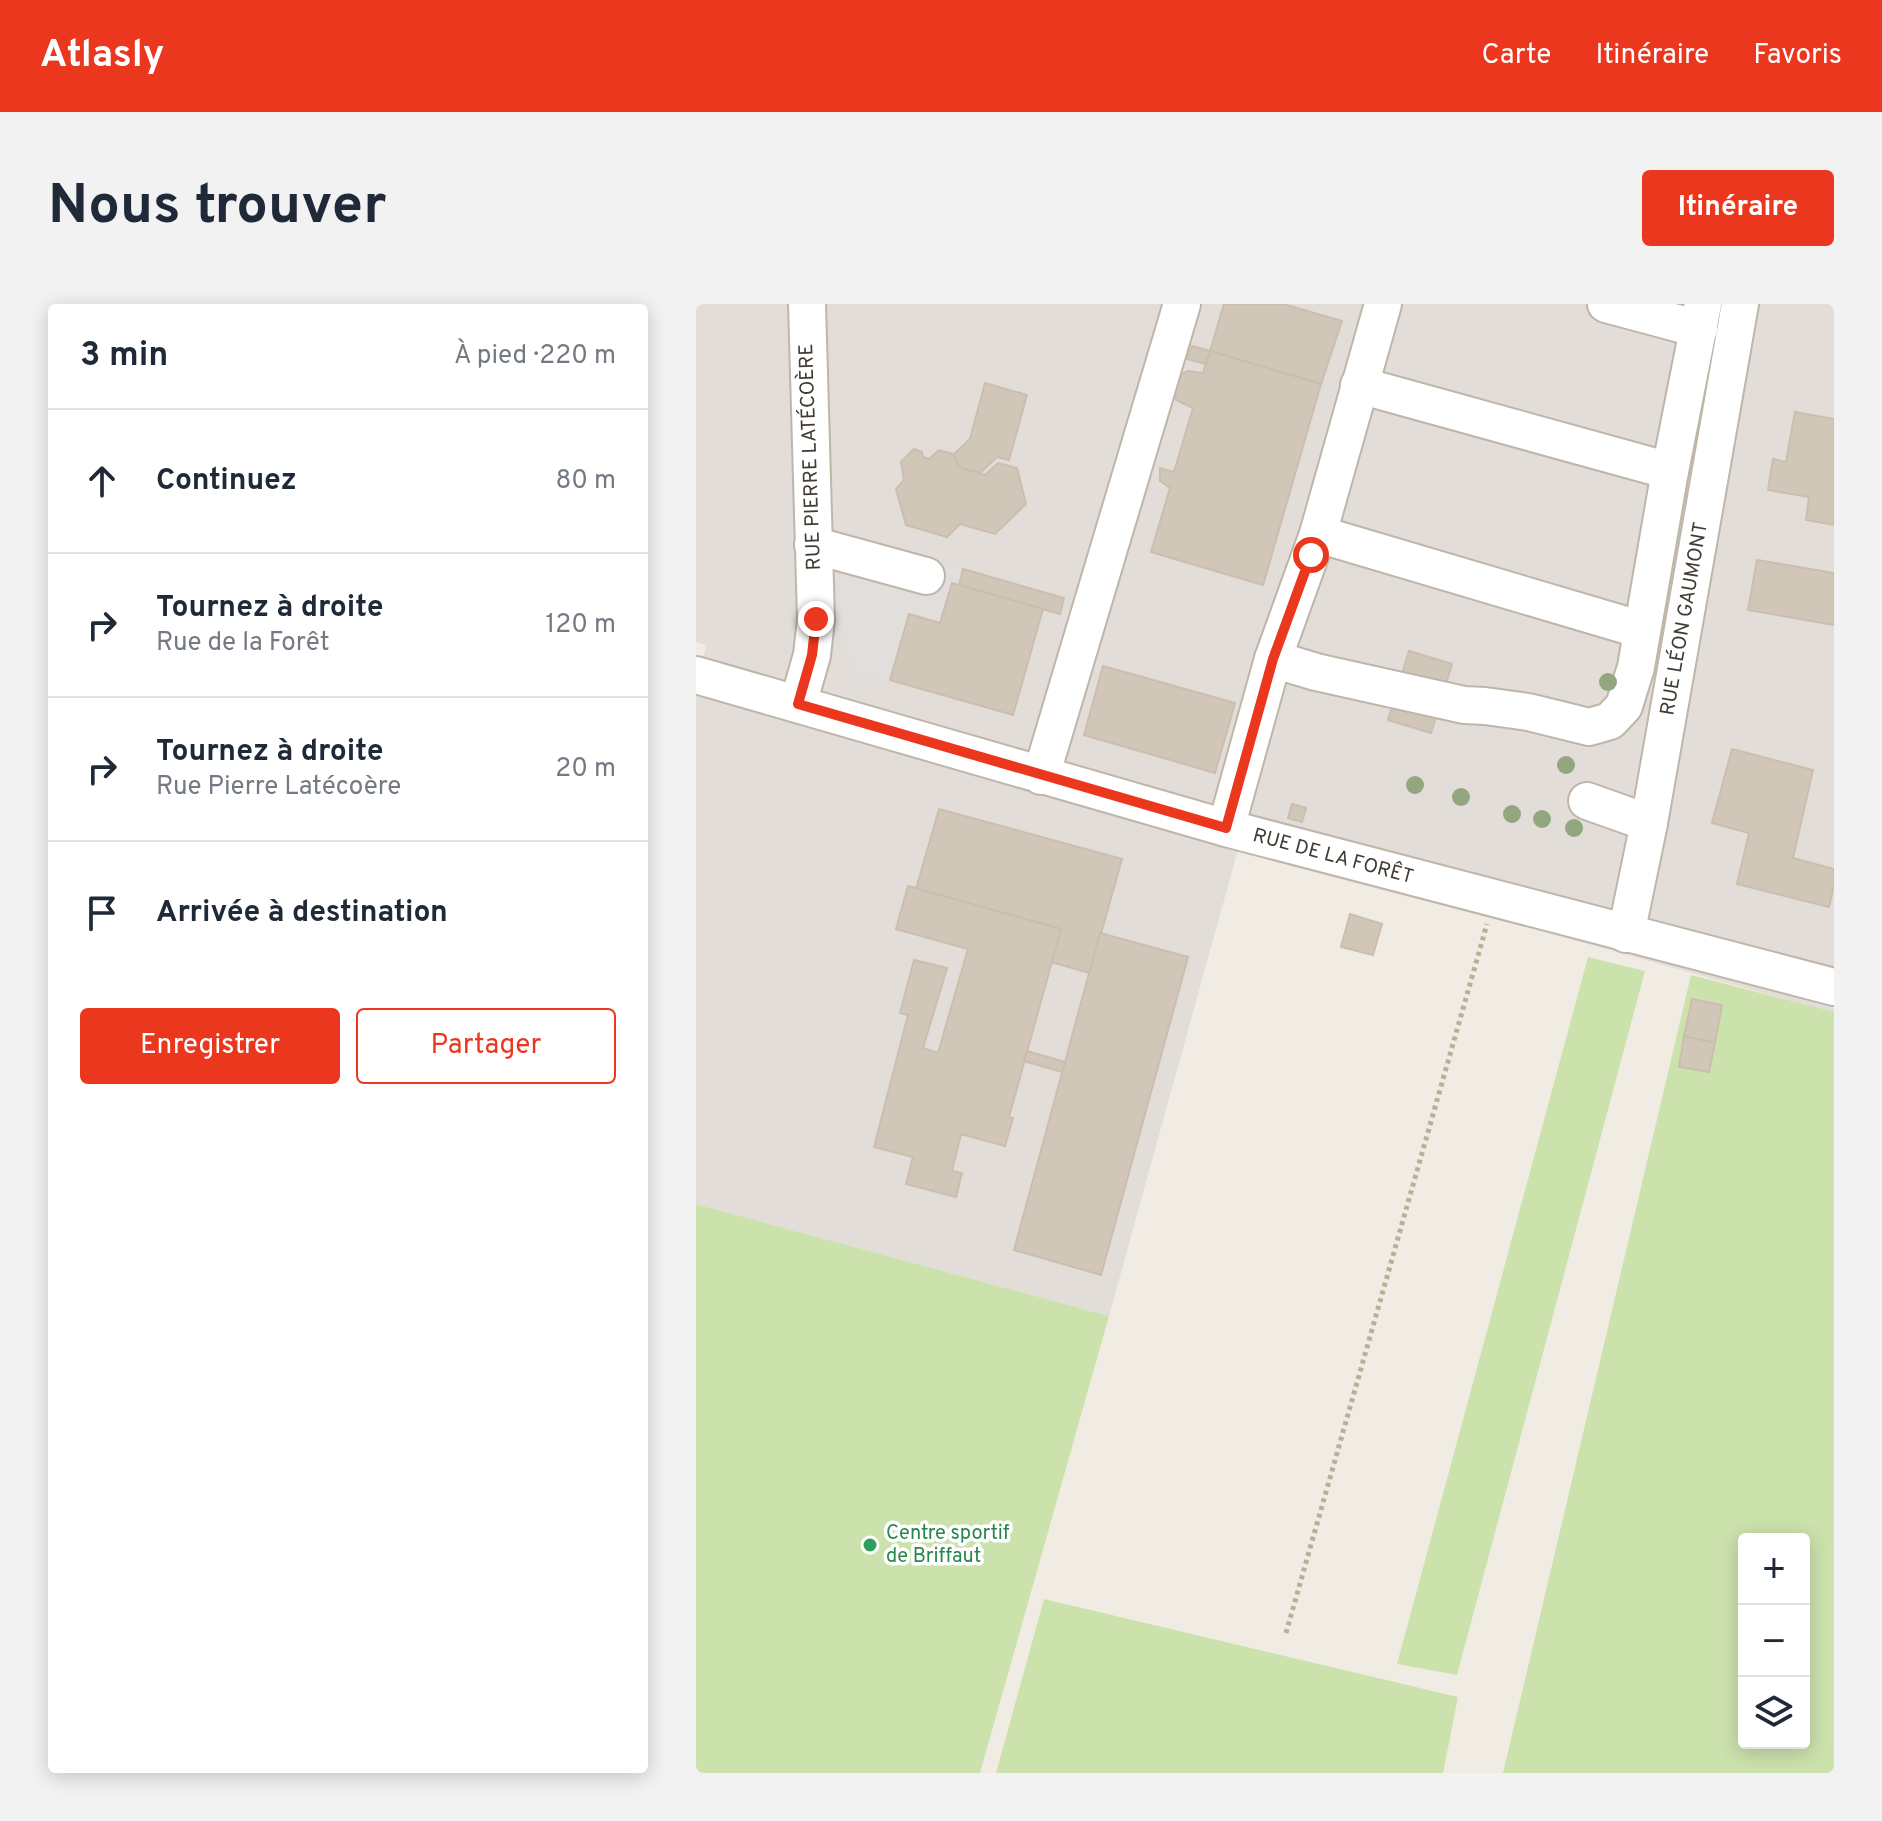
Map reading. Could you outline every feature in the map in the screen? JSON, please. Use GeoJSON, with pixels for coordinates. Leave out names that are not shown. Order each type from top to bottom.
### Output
{"type":"FeatureCollection","features":[{"type":"Feature","properties":{"kind":"street","name":"RUE PIERRE LATÉCOÈRE"},"geometry":{"type":"LineString","coordinates":[[798,704],[812,655],[816,619],[807,304]]}},
{"type":"Feature","properties":{"kind":"street"},"geometry":{"type":"LineString","coordinates":[[1041,776],[1182,304]]}},
{"type":"Feature","properties":{"kind":"street"},"geometry":{"type":"LineString","coordinates":[[1226,828],[1273,659],[1318,534],[1383,304]]}},
{"type":"Feature","properties":{"kind":"street"},"geometry":{"type":"LineString","coordinates":[[1273,659],[1316,672],[1464,705],[1528,712],[1589,727],[1610,721],[1624,706],[1636,667],[1701,317],[1606,304]]}},
{"type":"Feature","properties":{"kind":"street","name":"RUE LÉON GAUMONT"},"geometry":{"type":"LineString","coordinates":[[1626,934],[1649,823],[1740,304]]}},
{"type":"Feature","properties":{"kind":"street"},"geometry":{"type":"LineString","coordinates":[[1359,385],[1670,471]]}},
{"type":"Feature","properties":{"kind":"street"},"geometry":{"type":"LineString","coordinates":[[1318,534],[1642,630]]}},
{"type":"Feature","properties":{"kind":"street"},"geometry":{"type":"LineString","coordinates":[[813,545],[926,576]]}},
{"type":"Feature","properties":{"kind":"street","name":"RUE DE LA FORÊT"},"geometry":{"type":"LineString","coordinates":[[696,675],[1226,828],[1834,987]]}},
{"type":"Feature","properties":{"kind":"street"},"geometry":{"type":"LineString","coordinates":[[1587,801],[1649,823]]}},
{"type":"Feature","properties":{"kind":"path"},"geometry":{"type":"LineString","coordinates":[[1286,1633],[1494,900]]}},
{"type":"Feature","properties":{"kind":"shaded area"},"geometry":{"type":"Polygon","coordinates":[[[696,304],[1834,304],[1834,1013],[1239,846],[1109,1316],[696,1204],[696,695],[706,645],[696,642],[696,304]]]}},
{"type":"Feature","properties":{"kind":"shaded area"},"geometry":{"type":"Polygon","coordinates":[[[838,533],[963,569],[959,585],[952,583],[940,623],[909,615],[890,680],[861,673],[843,647],[838,533]]]}},
{"type":"Feature","properties":{"kind":"green space"},"geometry":{"type":"Polygon","coordinates":[[[1588,957],[1645,971],[1457,1675],[1397,1664],[1588,957]]]}},
{"type":"Feature","properties":{"kind":"green space"},"geometry":{"type":"Polygon","coordinates":[[[1691,975],[1834,1012],[1834,1773],[1503,1773],[1691,975]]]}},
{"type":"Feature","properties":{"kind":"green space","name":"Centre sportif de Briffaut"},"geometry":{"type":"Polygon","coordinates":[[[696,1204],[1109,1316],[980,1773],[696,1773],[696,1204]]]}},
{"type":"Feature","properties":{"kind":"green space"},"geometry":{"type":"Polygon","coordinates":[[[1044,1599],[1458,1697],[1443,1773],[996,1773],[1044,1599]]]}},
{"type":"Feature","properties":{"kind":"building"},"geometry":{"type":"Polygon","coordinates":[[[1224,304],[1283,304],[1342,321],[1321,384],[1210,351],[1224,304]]]}},
{"type":"Feature","properties":{"kind":"building"},"geometry":{"type":"Polygon","coordinates":[[[1192,346],[1210,351],[1206,364],[1187,359],[1192,346]]]}},
{"type":"Feature","properties":{"kind":"building"},"geometry":{"type":"Polygon","coordinates":[[[1210,351],[1321,384],[1263,585],[1151,552],[1170,488],[1160,481],[1160,468],[1174,472],[1193,408],[1176,400],[1179,375],[1188,371],[1203,373],[1210,351]]]}},
{"type":"Feature","properties":{"kind":"building"},"geometry":{"type":"Polygon","coordinates":[[[985,383],[1027,395],[1009,460],[997,457],[980,473],[958,467],[954,454],[970,439],[985,383]]]}},
{"type":"Feature","properties":{"kind":"building"},"geometry":{"type":"Polygon","coordinates":[[[1795,412],[1834,419],[1834,525],[1806,520],[1809,497],[1768,490],[1773,459],[1786,462],[1795,412]]]}},
{"type":"Feature","properties":{"kind":"building"},"geometry":{"type":"Polygon","coordinates":[[[914,449],[929,459],[939,450],[954,454],[958,467],[985,475],[998,463],[1017,468],[1026,504],[995,534],[960,524],[947,537],[906,525],[896,489],[904,480],[901,462],[914,449]]]}},
{"type":"Feature","properties":{"kind":"building"},"geometry":{"type":"Polygon","coordinates":[[[1757,560],[1834,573],[1834,625],[1748,610],[1757,560]]]}},
{"type":"Feature","properties":{"kind":"building"},"geometry":{"type":"Polygon","coordinates":[[[963,569],[1064,598],[1060,614],[959,585],[963,569]]]}},
{"type":"Feature","properties":{"kind":"building"},"geometry":{"type":"Polygon","coordinates":[[[952,583],[1043,609],[1013,715],[890,680],[909,614],[940,623],[952,583]]]}},
{"type":"Feature","properties":{"kind":"building"},"geometry":{"type":"Polygon","coordinates":[[[1409,651],[1452,664],[1431,733],[1388,720],[1409,651]]]}},
{"type":"Feature","properties":{"kind":"building"},"geometry":{"type":"Polygon","coordinates":[[[1103,666],[1235,703],[1215,773],[1084,735],[1103,666]]]}},
{"type":"Feature","properties":{"kind":"building"},"geometry":{"type":"Polygon","coordinates":[[[1732,749],[1813,770],[1793,858],[1834,869],[1829,907],[1737,884],[1749,833],[1712,823],[1732,749]]]}},
{"type":"Feature","properties":{"kind":"building"},"geometry":{"type":"Polygon","coordinates":[[[1292,804],[1306,808],[1302,822],[1288,818],[1292,804]]]}},
{"type":"Feature","properties":{"kind":"building"},"geometry":{"type":"Polygon","coordinates":[[[939,809],[1122,859],[1090,973],[1051,962],[1061,929],[916,889],[939,809]]]}},
{"type":"Feature","properties":{"kind":"building"},"geometry":{"type":"Polygon","coordinates":[[[908,886],[1061,929],[1009,1117],[1013,1118],[1005,1146],[961,1134],[952,1171],[962,1173],[956,1197],[906,1184],[913,1157],[874,1147],[908,1015],[900,1013],[914,960],[947,968],[923,1048],[938,1053],[968,949],[896,929],[908,886]]]}},
{"type":"Feature","properties":{"kind":"building"},"geometry":{"type":"Polygon","coordinates":[[[1350,914],[1382,924],[1373,955],[1341,947],[1350,914]]]}},
{"type":"Feature","properties":{"kind":"building"},"geometry":{"type":"Polygon","coordinates":[[[1100,933],[1188,957],[1101,1275],[1014,1250],[1100,933]]]}},
{"type":"Feature","properties":{"kind":"building"},"geometry":{"type":"Polygon","coordinates":[[[1692,999],[1722,1005],[1715,1043],[1684,1036],[1692,999]]]}},
{"type":"Feature","properties":{"kind":"building"},"geometry":{"type":"Polygon","coordinates":[[[1684,1036],[1715,1043],[1709,1072],[1679,1067],[1684,1036]]]}},
{"type":"Feature","properties":{"kind":"building"},"geometry":{"type":"Polygon","coordinates":[[[1027,1051],[1065,1062],[1062,1072],[1024,1061],[1027,1051]]]}},
{"type":"Feature","properties":{"kind":"place","name":"Centre sportif de Briffaut"},"geometry":{"type":"Point","coordinates":[870,1545]}},
{"type":"Feature","properties":{"kind":"route"},"geometry":{"type":"LineString","coordinates":[[816,619],[812,655],[798,704],[1226,828],[1273,659],[1311,555]]}}]}
